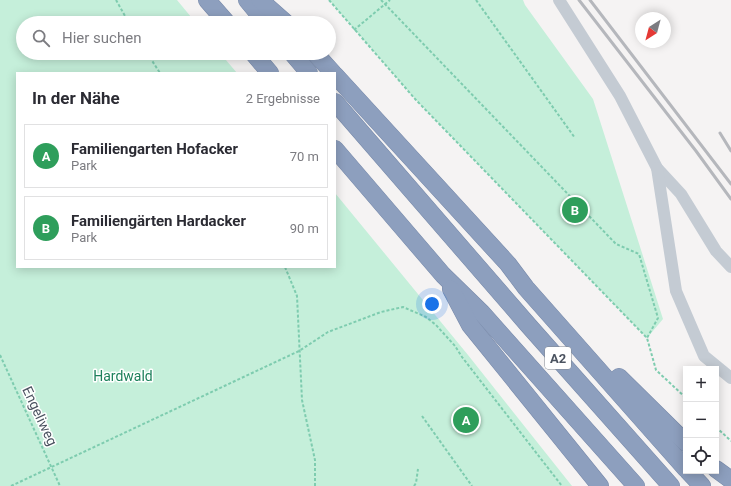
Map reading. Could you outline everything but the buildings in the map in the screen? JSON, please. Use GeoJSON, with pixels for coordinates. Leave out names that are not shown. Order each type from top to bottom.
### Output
{"type":"FeatureCollection","features":[{"type":"Feature","properties":{"kind":"highway"},"geometry":{"type":"LineString","coordinates":[[207,0],[221,16]]}},
{"type":"Feature","properties":{"kind":"highway"},"geometry":{"type":"LineString","coordinates":[[247,0],[260,16]]}},
{"type":"Feature","properties":{"kind":"highway"},"geometry":{"type":"LineString","coordinates":[[260,0],[278,16]]}},
{"type":"Feature","properties":{"kind":"highway"},"geometry":{"type":"LineString","coordinates":[[259,60],[269,72]]}},
{"type":"Feature","properties":{"kind":"highway"},"geometry":{"type":"LineString","coordinates":[[298,60],[309,72]]}},
{"type":"Feature","properties":{"kind":"highway"},"geometry":{"type":"LineString","coordinates":[[321,60],[332,72]]}},
{"type":"Feature","properties":{"kind":"highway"},"geometry":{"type":"LineString","coordinates":[[336,76],[508,264],[526,288],[683,466]]}},
{"type":"Feature","properties":{"kind":"highway","name":"A2"},"geometry":{"type":"LineString","coordinates":[[336,103],[671,486]]}},
{"type":"Feature","properties":{"kind":"highway","name":"A2"},"geometry":{"type":"LineString","coordinates":[[336,150],[443,275],[482,313],[636,486]]}},
{"type":"Feature","properties":{"kind":"highway"},"geometry":{"type":"LineString","coordinates":[[508,264],[530,282],[600,359],[683,440]]}},
{"type":"Feature","properties":{"kind":"highway"},"geometry":{"type":"LineString","coordinates":[[443,275],[470,325],[600,486]]}},
{"type":"Feature","properties":{"kind":"highway"},"geometry":{"type":"LineString","coordinates":[[719,471],[731,480]]}},
{"type":"Feature","properties":{"kind":"highway"},"geometry":{"type":"LineString","coordinates":[[691,474],[702,486]]}},
{"type":"Feature","properties":{"kind":"lane"},"geometry":{"type":"LineString","coordinates":[[559,0],[620,96],[657,168],[682,194],[716,251],[731,267]]}},
{"type":"Feature","properties":{"kind":"lane"},"geometry":{"type":"LineString","coordinates":[[657,168],[676,291],[704,356],[731,378]]}},
{"type":"Feature","properties":{"kind":"path"},"geometry":{"type":"LineString","coordinates":[[116,0],[125,16]]}},
{"type":"Feature","properties":{"kind":"path"},"geometry":{"type":"LineString","coordinates":[[328,0],[416,100],[648,338],[656,370],[683,395]]}},
{"type":"Feature","properties":{"kind":"path"},"geometry":{"type":"LineString","coordinates":[[381,0],[616,244],[639,254],[658,318],[648,338]]}},
{"type":"Feature","properties":{"kind":"path"},"geometry":{"type":"LineString","coordinates":[[354,30],[390,0]]}},
{"type":"Feature","properties":{"kind":"path"},"geometry":{"type":"LineString","coordinates":[[476,0],[575,138]]}},
{"type":"Feature","properties":{"kind":"path"},"geometry":{"type":"LineString","coordinates":[[152,60],[159,72]]}},
{"type":"Feature","properties":{"kind":"path"},"geometry":{"type":"LineString","coordinates":[[285,268],[297,296],[302,400],[315,460],[314,486]]}},
{"type":"Feature","properties":{"kind":"path"},"geometry":{"type":"LineString","coordinates":[[10,486],[299,351],[328,332],[381,312],[403,307],[426,317],[436,325],[455,346],[562,486]]}},
{"type":"Feature","properties":{"kind":"path","name":"Engeliweg"},"geometry":{"type":"LineString","coordinates":[[0,355],[60,486]]}},
{"type":"Feature","properties":{"kind":"path"},"geometry":{"type":"LineString","coordinates":[[422,416],[472,486]]}},
{"type":"Feature","properties":{"kind":"path"},"geometry":{"type":"LineString","coordinates":[[719,430],[731,441]]}},
{"type":"Feature","properties":{"kind":"path"},"geometry":{"type":"LineString","coordinates":[[416,485],[418,469]]}},
{"type":"Feature","properties":{"kind":"green space","name":"Hardwald"},"geometry":{"type":"Polygon","coordinates":[[[0,0],[177,0],[190,16],[16,16],[16,60],[226,60],[236,72],[16,72],[16,268],[336,268],[336,194],[468,355],[572,486],[0,486],[0,0]]]}},
{"type":"Feature","properties":{"kind":"green space"},"geometry":{"type":"Polygon","coordinates":[[[329,0],[523,0],[525,5],[593,99],[663,319],[647,338],[416,100],[329,0]]]}},
{"type":"Feature","properties":{"kind":"railway"},"geometry":{"type":"LineString","coordinates":[[579,0],[696,151],[731,199]]}},
{"type":"Feature","properties":{"kind":"railway"},"geometry":{"type":"LineString","coordinates":[[590,0],[731,184]]}},
{"type":"Feature","properties":{"kind":"railway"},"geometry":{"type":"LineString","coordinates":[[720,133],[731,151]]}},
{"type":"Feature","properties":{"kind":"place","name":"Familiengärten Hardacker"},"geometry":{"type":"Point","coordinates":[575,210]}},
{"type":"Feature","properties":{"kind":"place","name":"Familiengarten Hofacker"},"geometry":{"type":"Point","coordinates":[466,420]}}]}
